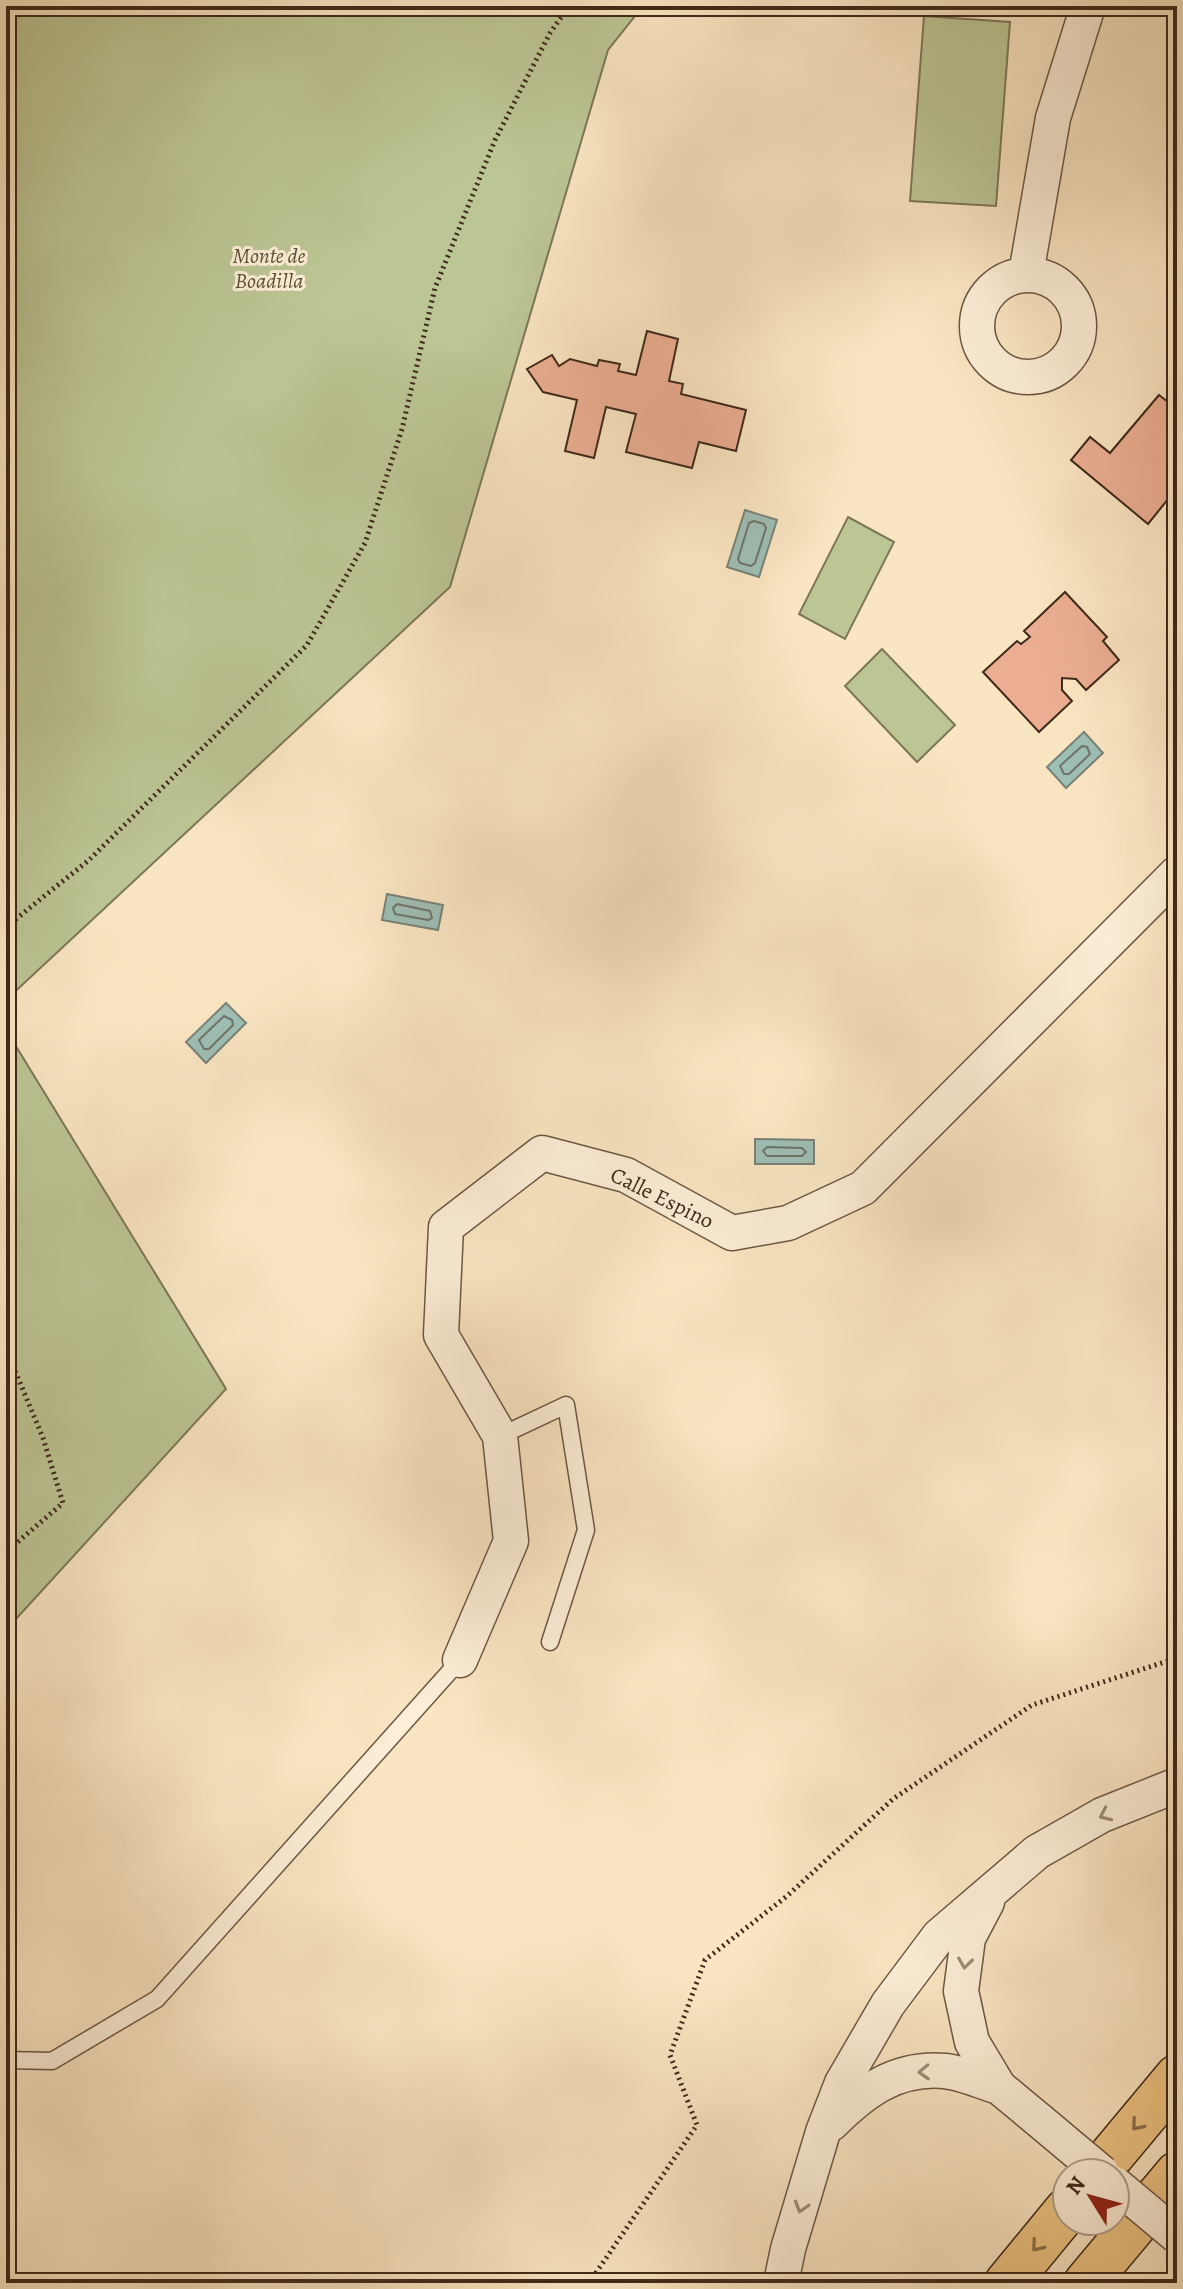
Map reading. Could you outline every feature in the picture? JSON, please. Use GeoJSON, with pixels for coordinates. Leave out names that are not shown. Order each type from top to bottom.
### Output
{"type":"FeatureCollection","features":[{"type":"Feature","properties":{"kind":"highway"},"geometry":{"type":"LineString","coordinates":[[1113,2157],[1177,2077]]}},
{"type":"Feature","properties":{"kind":"highway"},"geometry":{"type":"LineString","coordinates":[[1086,2283],[1177,2174]]}},
{"type":"Feature","properties":{"kind":"highway"},"geometry":{"type":"LineString","coordinates":[[1007,2283],[1051,2229]]}},
{"type":"Feature","properties":{"kind":"street"},"geometry":{"type":"LineString","coordinates":[[1026,274],[1053,118],[1088,6]]}},
{"type":"Feature","properties":{"kind":"street","name":"Calle Espino"},"geometry":{"type":"LineString","coordinates":[[460,1660],[511,1541],[500,1436],[441,1335],[446,1227],[542,1153],[626,1175],[732,1233],[788,1223],[863,1188],[1177,873]]}},
{"type":"Feature","properties":{"kind":"street"},"geometry":{"type":"LineString","coordinates":[[781,2283],[823,2132],[842,2083],[888,2004],[939,1936],[1037,1852],[1089,1822],[1177,1785]]}},
{"type":"Feature","properties":{"kind":"street"},"geometry":{"type":"LineString","coordinates":[[993,1891],[968,1938],[961,1991],[972,2042],[999,2087],[1082,2157]]}},
{"type":"Feature","properties":{"kind":"street"},"geometry":{"type":"LineString","coordinates":[[823,2132],[860,2096],[906,2073],[947,2071],[999,2087]]}},
{"type":"Feature","properties":{"kind":"street"},"geometry":{"type":"LineString","coordinates":[[1131,2197],[1177,2236]]}},
{"type":"Feature","properties":{"kind":"lane"},"geometry":{"type":"LineString","coordinates":[[500,1436],[566,1405],[586,1530],[550,1642]]}},
{"type":"Feature","properties":{"kind":"lane"},"geometry":{"type":"LineString","coordinates":[[6,2060],[52,2061],[157,1999],[460,1660]]}},
{"type":"Feature","properties":{"kind":"path"},"geometry":{"type":"LineString","coordinates":[[6,927],[89,860],[307,645],[365,543],[402,429],[435,288],[495,140],[550,33],[569,6]]}},
{"type":"Feature","properties":{"kind":"path"},"geometry":{"type":"LineString","coordinates":[[6,1349],[43,1438],[63,1503],[6,1552]]}},
{"type":"Feature","properties":{"kind":"path"},"geometry":{"type":"LineString","coordinates":[[589,2283],[697,2125],[670,2055],[705,1960],[787,1896],[893,1799],[1032,1705],[1177,1658]]}},
{"type":"Feature","properties":{"kind":"green space","name":"Monte de Boadilla"},"geometry":{"type":"Polygon","coordinates":[[[6,6],[643,6],[608,50],[450,587],[6,1000],[6,6]]]}},
{"type":"Feature","properties":{"kind":"green space"},"geometry":{"type":"Polygon","coordinates":[[[924,16],[1010,22],[996,206],[910,201],[924,16]]]}},
{"type":"Feature","properties":{"kind":"green space"},"geometry":{"type":"Polygon","coordinates":[[[848,517],[894,542],[845,639],[799,614],[848,517]]]}},
{"type":"Feature","properties":{"kind":"green space"},"geometry":{"type":"Polygon","coordinates":[[[882,649],[955,725],[917,762],[845,686],[882,649]]]}},
{"type":"Feature","properties":{"kind":"green space"},"geometry":{"type":"Polygon","coordinates":[[[6,1030],[226,1389],[6,1630],[6,1030]]]}},
{"type":"Feature","properties":{"kind":"water"},"geometry":{"type":"Polygon","coordinates":[[[745,510],[777,520],[759,577],[727,567],[745,510]]]}},
{"type":"Feature","properties":{"kind":"water"},"geometry":{"type":"Polygon","coordinates":[[[1084,732],[1103,753],[1066,788],[1047,767],[1084,732]]]}},
{"type":"Feature","properties":{"kind":"water"},"geometry":{"type":"Polygon","coordinates":[[[387,894],[443,905],[438,930],[382,920],[387,894]]]}},
{"type":"Feature","properties":{"kind":"water"},"geometry":{"type":"Polygon","coordinates":[[[226,1003],[246,1023],[206,1063],[186,1042],[226,1003]]]}},
{"type":"Feature","properties":{"kind":"water"},"geometry":{"type":"Polygon","coordinates":[[[755,1139],[814,1140],[814,1164],[755,1164],[755,1139]]]}},
{"type":"Feature","properties":{"kind":"building"},"geometry":{"type":"Polygon","coordinates":[[[647,331],[678,339],[669,381],[683,384],[681,394],[746,410],[736,451],[699,442],[692,468],[626,452],[636,414],[606,407],[594,458],[565,451],[577,400],[543,392],[527,369],[552,355],[559,366],[570,359],[597,366],[599,360],[620,364],[618,371],[636,375],[647,331]]]}},
{"type":"Feature","properties":{"kind":"building"},"geometry":{"type":"Polygon","coordinates":[[[1159,395],[1177,409],[1177,488],[1148,524],[1071,460],[1090,437],[1110,453],[1159,395]]]}},
{"type":"Feature","properties":{"kind":"building"},"geometry":{"type":"Polygon","coordinates":[[[1065,592],[1107,637],[1103,641],[1119,660],[1086,690],[1076,679],[1062,678],[1062,690],[1072,701],[1039,732],[983,672],[1017,641],[1021,644],[1030,637],[1024,631],[1065,592]]]}}]}
